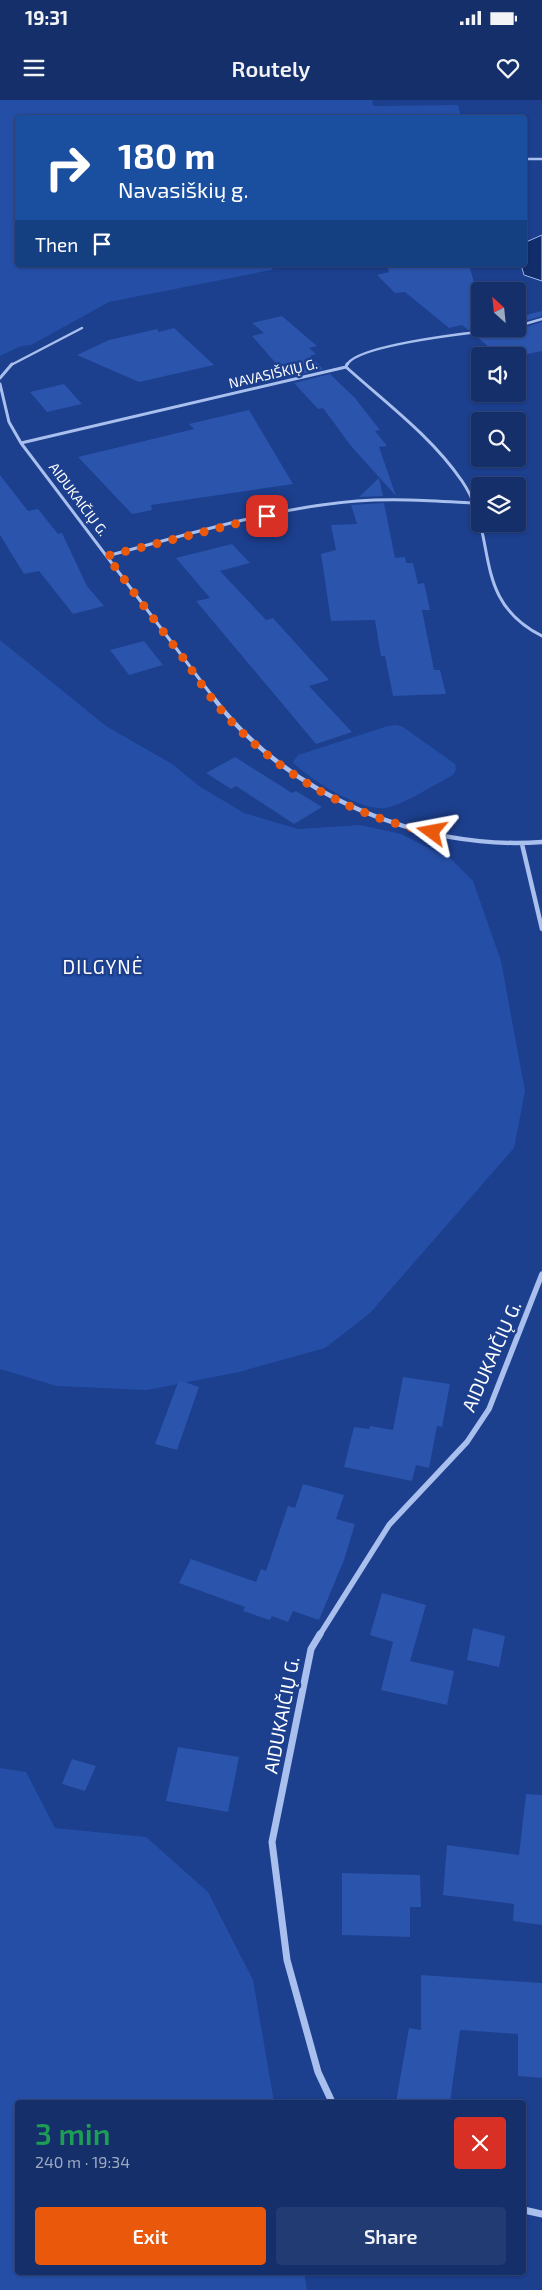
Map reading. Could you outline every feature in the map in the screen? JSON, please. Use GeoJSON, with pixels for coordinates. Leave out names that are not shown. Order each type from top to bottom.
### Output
{"type":"FeatureCollection","features":[{"type":"Feature","properties":{"kind":"street"},"geometry":{"type":"LineString","coordinates":[[527,159],[542,159]]}},
{"type":"Feature","properties":{"kind":"street"},"geometry":{"type":"LineString","coordinates":[[526,324],[542,319]]}},
{"type":"Feature","properties":{"kind":"street"},"geometry":{"type":"LineString","coordinates":[[0,378],[13,363],[82,328]]}},
{"type":"Feature","properties":{"kind":"street"},"geometry":{"type":"LineString","coordinates":[[471,332],[378,349],[349,360],[346,367],[452,467],[471,497]]}},
{"type":"Feature","properties":{"kind":"street","name":"NAVASIŠKIŲ G."},"geometry":{"type":"LineString","coordinates":[[21,444],[346,367]]}},
{"type":"Feature","properties":{"kind":"street","name":"AIDUKAIČIŲ G."},"geometry":{"type":"LineString","coordinates":[[0,384],[9,422],[21,444],[222,711],[262,750],[300,778],[351,807],[414,829],[467,838],[522,844],[542,842]]}},
{"type":"Feature","properties":{"kind":"street"},"geometry":{"type":"LineString","coordinates":[[107,556],[283,512],[341,503],[407,499],[471,503]]}},
{"type":"Feature","properties":{"kind":"street"},"geometry":{"type":"LineString","coordinates":[[482,532],[495,590],[504,608],[518,622],[542,636]]}},
{"type":"Feature","properties":{"kind":"street"},"geometry":{"type":"LineString","coordinates":[[522,844],[542,929]]}},
{"type":"Feature","properties":{"kind":"street","name":"AIDUKAIČIŲ G."},"geometry":{"type":"LineString","coordinates":[[331,2100],[318,2072],[287,1960],[272,1842],[310,1649],[389,1525],[467,1442],[489,1408],[542,1274]]}},
{"type":"Feature","properties":{"kind":"street"},"geometry":{"type":"LineString","coordinates":[[526,2210],[542,2214]]}},
{"type":"Feature","properties":{"kind":"shaded area"},"geometry":{"type":"Polygon","coordinates":[[[0,100],[372,100],[373,106],[458,105],[460,115],[15,115],[15,267],[275,267],[271,270],[109,302],[31,345],[21,346],[0,356],[0,100]]]}},
{"type":"Feature","properties":{"kind":"shaded area"},"geometry":{"type":"Polygon","coordinates":[[[542,235],[542,281],[524,275],[522,267],[527,267],[527,242],[542,235]]]}},
{"type":"Feature","properties":{"kind":"shaded area"},"geometry":{"type":"Polygon","coordinates":[[[0,640],[106,726],[172,764],[199,786],[244,813],[298,829],[360,825],[401,834],[451,859],[473,881],[501,961],[525,1091],[514,1148],[370,1313],[325,1348],[239,1372],[147,1390],[57,1386],[0,1369],[0,640]]]}},
{"type":"Feature","properties":{"kind":"shaded area"},"geometry":{"type":"Polygon","coordinates":[[[396,725],[403,727],[455,764],[456,769],[453,775],[400,803],[384,808],[374,808],[349,799],[322,785],[293,762],[298,755],[396,725]]]}},
{"type":"Feature","properties":{"kind":"shaded area"},"geometry":{"type":"Polygon","coordinates":[[[0,1768],[26,1772],[55,1828],[146,1837],[208,1892],[253,1980],[274,2100],[15,2100],[15,2275],[304,2275],[307,2290],[0,2290],[0,1768]]]}},
{"type":"Feature","properties":{"kind":"building"},"geometry":{"type":"Polygon","coordinates":[[[388,267],[470,267],[474,282],[471,282],[471,330],[468,330],[462,325],[449,328],[405,292],[395,293],[377,275],[389,272],[388,267]]]}},
{"type":"Feature","properties":{"kind":"building"},"geometry":{"type":"Polygon","coordinates":[[[542,311],[542,316],[526,321],[526,315],[542,311]]]}},
{"type":"Feature","properties":{"kind":"building"},"geometry":{"type":"Polygon","coordinates":[[[282,316],[317,346],[309,348],[316,354],[310,356],[323,369],[288,377],[252,336],[264,333],[252,323],[282,316]]]}},
{"type":"Feature","properties":{"kind":"building"},"geometry":{"type":"Polygon","coordinates":[[[542,322],[542,351],[526,354],[526,347],[489,347],[478,338],[526,338],[526,327],[542,322]]]}},
{"type":"Feature","properties":{"kind":"building"},"geometry":{"type":"Polygon","coordinates":[[[174,328],[214,365],[139,382],[77,355],[109,340],[157,329],[159,332],[174,328]]]}},
{"type":"Feature","properties":{"kind":"building"},"geometry":{"type":"Polygon","coordinates":[[[330,374],[355,398],[380,430],[375,431],[387,446],[379,447],[396,496],[351,446],[323,408],[318,409],[294,383],[330,374]]]}},
{"type":"Feature","properties":{"kind":"building"},"geometry":{"type":"Polygon","coordinates":[[[64,384],[82,404],[47,412],[30,392],[64,384]]]}},
{"type":"Feature","properties":{"kind":"building"},"geometry":{"type":"Polygon","coordinates":[[[249,410],[293,484],[151,505],[152,510],[132,514],[78,457],[194,429],[189,424],[249,410]]]}},
{"type":"Feature","properties":{"kind":"building"},"geometry":{"type":"Polygon","coordinates":[[[0,475],[28,511],[38,509],[58,534],[62,533],[87,586],[104,606],[73,614],[39,571],[24,574],[0,535],[0,475]]]}},
{"type":"Feature","properties":{"kind":"building"},"geometry":{"type":"Polygon","coordinates":[[[379,478],[383,496],[359,497],[379,478]]]}},
{"type":"Feature","properties":{"kind":"building"},"geometry":{"type":"Polygon","coordinates":[[[384,503],[395,558],[405,557],[406,563],[413,563],[418,584],[424,583],[430,610],[422,610],[434,670],[440,670],[446,694],[393,696],[385,656],[381,656],[375,620],[331,621],[321,554],[336,550],[331,525],[357,524],[351,505],[384,503]]]}},
{"type":"Feature","properties":{"kind":"building"},"geometry":{"type":"Polygon","coordinates":[[[232,544],[250,563],[220,571],[266,620],[273,618],[329,680],[309,686],[352,732],[316,744],[196,601],[210,598],[176,558],[232,544]]]}},
{"type":"Feature","properties":{"kind":"building"},"geometry":{"type":"Polygon","coordinates":[[[144,641],[163,665],[129,675],[110,650],[144,641]]]}},
{"type":"Feature","properties":{"kind":"building"},"geometry":{"type":"Polygon","coordinates":[[[235,757],[292,793],[296,791],[322,807],[294,824],[236,786],[231,789],[206,773],[235,757]]]}},
{"type":"Feature","properties":{"kind":"building"},"geometry":{"type":"Polygon","coordinates":[[[403,1377],[450,1384],[442,1427],[437,1426],[429,1468],[416,1465],[412,1481],[344,1467],[354,1427],[369,1429],[370,1426],[393,1430],[403,1377]]]}},
{"type":"Feature","properties":{"kind":"building"},"geometry":{"type":"Polygon","coordinates":[[[179,1380],[199,1387],[177,1450],[155,1444],[179,1380]]]}},
{"type":"Feature","properties":{"kind":"building"},"geometry":{"type":"Polygon","coordinates":[[[303,1484],[344,1495],[336,1519],[355,1524],[344,1560],[319,1620],[293,1611],[288,1622],[272,1616],[270,1620],[243,1611],[245,1607],[179,1583],[191,1559],[256,1582],[261,1569],[266,1571],[288,1506],[295,1508],[303,1484]]]}},
{"type":"Feature","properties":{"kind":"building"},"geometry":{"type":"Polygon","coordinates":[[[382,1593],[426,1605],[410,1661],[454,1671],[447,1705],[381,1690],[393,1642],[370,1635],[382,1593]]]}},
{"type":"Feature","properties":{"kind":"building"},"geometry":{"type":"Polygon","coordinates":[[[473,1628],[505,1636],[499,1667],[467,1660],[473,1628]]]}},
{"type":"Feature","properties":{"kind":"building"},"geometry":{"type":"Polygon","coordinates":[[[178,1747],[239,1757],[228,1812],[166,1801],[178,1747]]]}},
{"type":"Feature","properties":{"kind":"building"},"geometry":{"type":"Polygon","coordinates":[[[72,1759],[96,1766],[85,1791],[62,1784],[72,1759]]]}},
{"type":"Feature","properties":{"kind":"building"},"geometry":{"type":"Polygon","coordinates":[[[526,1794],[542,1795],[542,1925],[513,1921],[514,1904],[443,1895],[447,1845],[519,1855],[526,1794]]]}},
{"type":"Feature","properties":{"kind":"building"},"geometry":{"type":"Polygon","coordinates":[[[342,1873],[420,1875],[421,1907],[410,1907],[410,1937],[342,1935],[342,1873]]]}},
{"type":"Feature","properties":{"kind":"building"},"geometry":{"type":"Polygon","coordinates":[[[421,1975],[542,1983],[542,2078],[518,2076],[518,2034],[460,2030],[450,2100],[396,2100],[409,2028],[421,2030],[421,1975]]]}},
{"type":"Feature","properties":{"kind":"district","name":"DILGYNĖ"},"geometry":{"type":"Point","coordinates":[103,966]}},
{"type":"Feature","properties":{"kind":"route"},"geometry":{"type":"LineString","coordinates":[[267,516],[107,556],[222,711],[262,750],[300,778],[351,807],[414,829],[432,832]]}}]}
